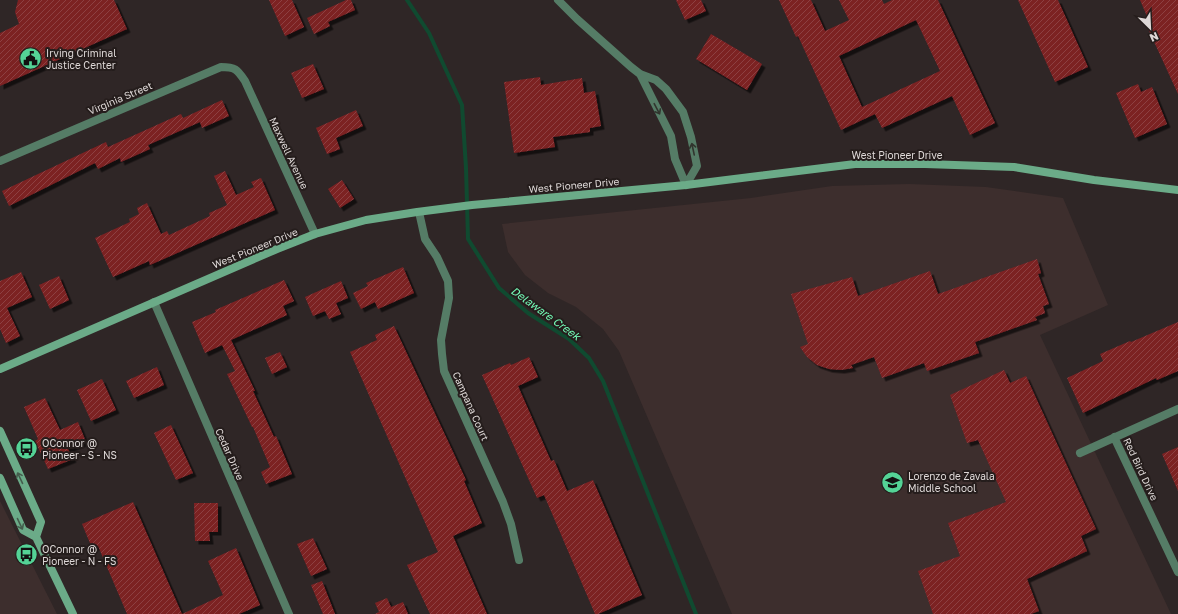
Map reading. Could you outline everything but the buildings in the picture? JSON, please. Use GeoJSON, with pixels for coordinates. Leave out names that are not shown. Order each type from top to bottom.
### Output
{"type":"FeatureCollection","features":[{"type":"Feature","properties":{"kind":"main road","name":"West Pioneer Drive"},"geometry":{"type":"LineString","coordinates":[[0,369],[315,234],[366,220],[431,210],[686,185],[855,164],[886,163],[1014,168],[1094,180],[1178,190]]}},
{"type":"Feature","properties":{"kind":"main road"},"geometry":{"type":"LineString","coordinates":[[0,431],[41,522],[36,537]]}},
{"type":"Feature","properties":{"kind":"main road"},"geometry":{"type":"LineString","coordinates":[[0,478],[23,530],[36,537],[73,614]]}},
{"type":"Feature","properties":{"kind":"street"},"geometry":{"type":"LineString","coordinates":[[558,0],[577,20],[640,74],[656,80],[661,84],[682,112],[691,137],[697,166],[686,185]]}},
{"type":"Feature","properties":{"kind":"street","name":"Virginia Street"},"geometry":{"type":"LineString","coordinates":[[0,161],[221,67],[232,67],[239,71],[245,81]]}},
{"type":"Feature","properties":{"kind":"street"},"geometry":{"type":"LineString","coordinates":[[640,74],[671,136],[675,159],[686,185]]}},
{"type":"Feature","properties":{"kind":"street","name":"Maxwell Avenue"},"geometry":{"type":"LineString","coordinates":[[245,81],[315,234]]}},
{"type":"Feature","properties":{"kind":"street","name":"Campana Court"},"geometry":{"type":"LineString","coordinates":[[419,212],[425,240],[437,257],[448,281],[449,298],[441,340],[444,371],[512,524],[519,560]]}},
{"type":"Feature","properties":{"kind":"street","name":"Cedar Drive"},"geometry":{"type":"LineString","coordinates":[[154,302],[289,614]]}},
{"type":"Feature","properties":{"kind":"street","name":"Red Bird Drive"},"geometry":{"type":"LineString","coordinates":[[1178,409],[1114,437],[1178,572]]}},
{"type":"Feature","properties":{"kind":"street"},"geometry":{"type":"LineString","coordinates":[[1080,453],[1114,437]]}},
{"type":"Feature","properties":{"kind":"shaded area","name":"Lorenzo de Zavala Middle School"},"geometry":{"type":"Polygon","coordinates":[[[909,184],[986,187],[1063,198],[1108,305],[1040,335],[1171,614],[732,614],[619,351],[603,329],[576,307],[548,293],[525,275],[508,252],[502,224],[751,198],[832,186],[909,184]]]}},
{"type":"Feature","properties":{"kind":"shaded area"},"geometry":{"type":"Polygon","coordinates":[[[0,501],[57,614],[0,614],[0,501]]]}},
{"type":"Feature","properties":{"kind":"waterway","name":"Delaware Creek"},"geometry":{"type":"LineString","coordinates":[[407,0],[429,33],[462,105],[468,239],[499,288],[528,313],[569,339],[589,358],[603,381],[696,614]]}},
{"type":"Feature","properties":{"kind":"place","name":"Irving Criminal Justice Center"},"geometry":{"type":"Point","coordinates":[30,59]}},
{"type":"Feature","properties":{"kind":"place","name":"OConnor @ Pioneer - S - NS"},"geometry":{"type":"Point","coordinates":[26,449]}},
{"type":"Feature","properties":{"kind":"place","name":"Lorenzo de Zavala Middle School"},"geometry":{"type":"Point","coordinates":[893,482]}},
{"type":"Feature","properties":{"kind":"place","name":"OConnor @ Pioneer - N - FS"},"geometry":{"type":"Point","coordinates":[26,555]}}]}
